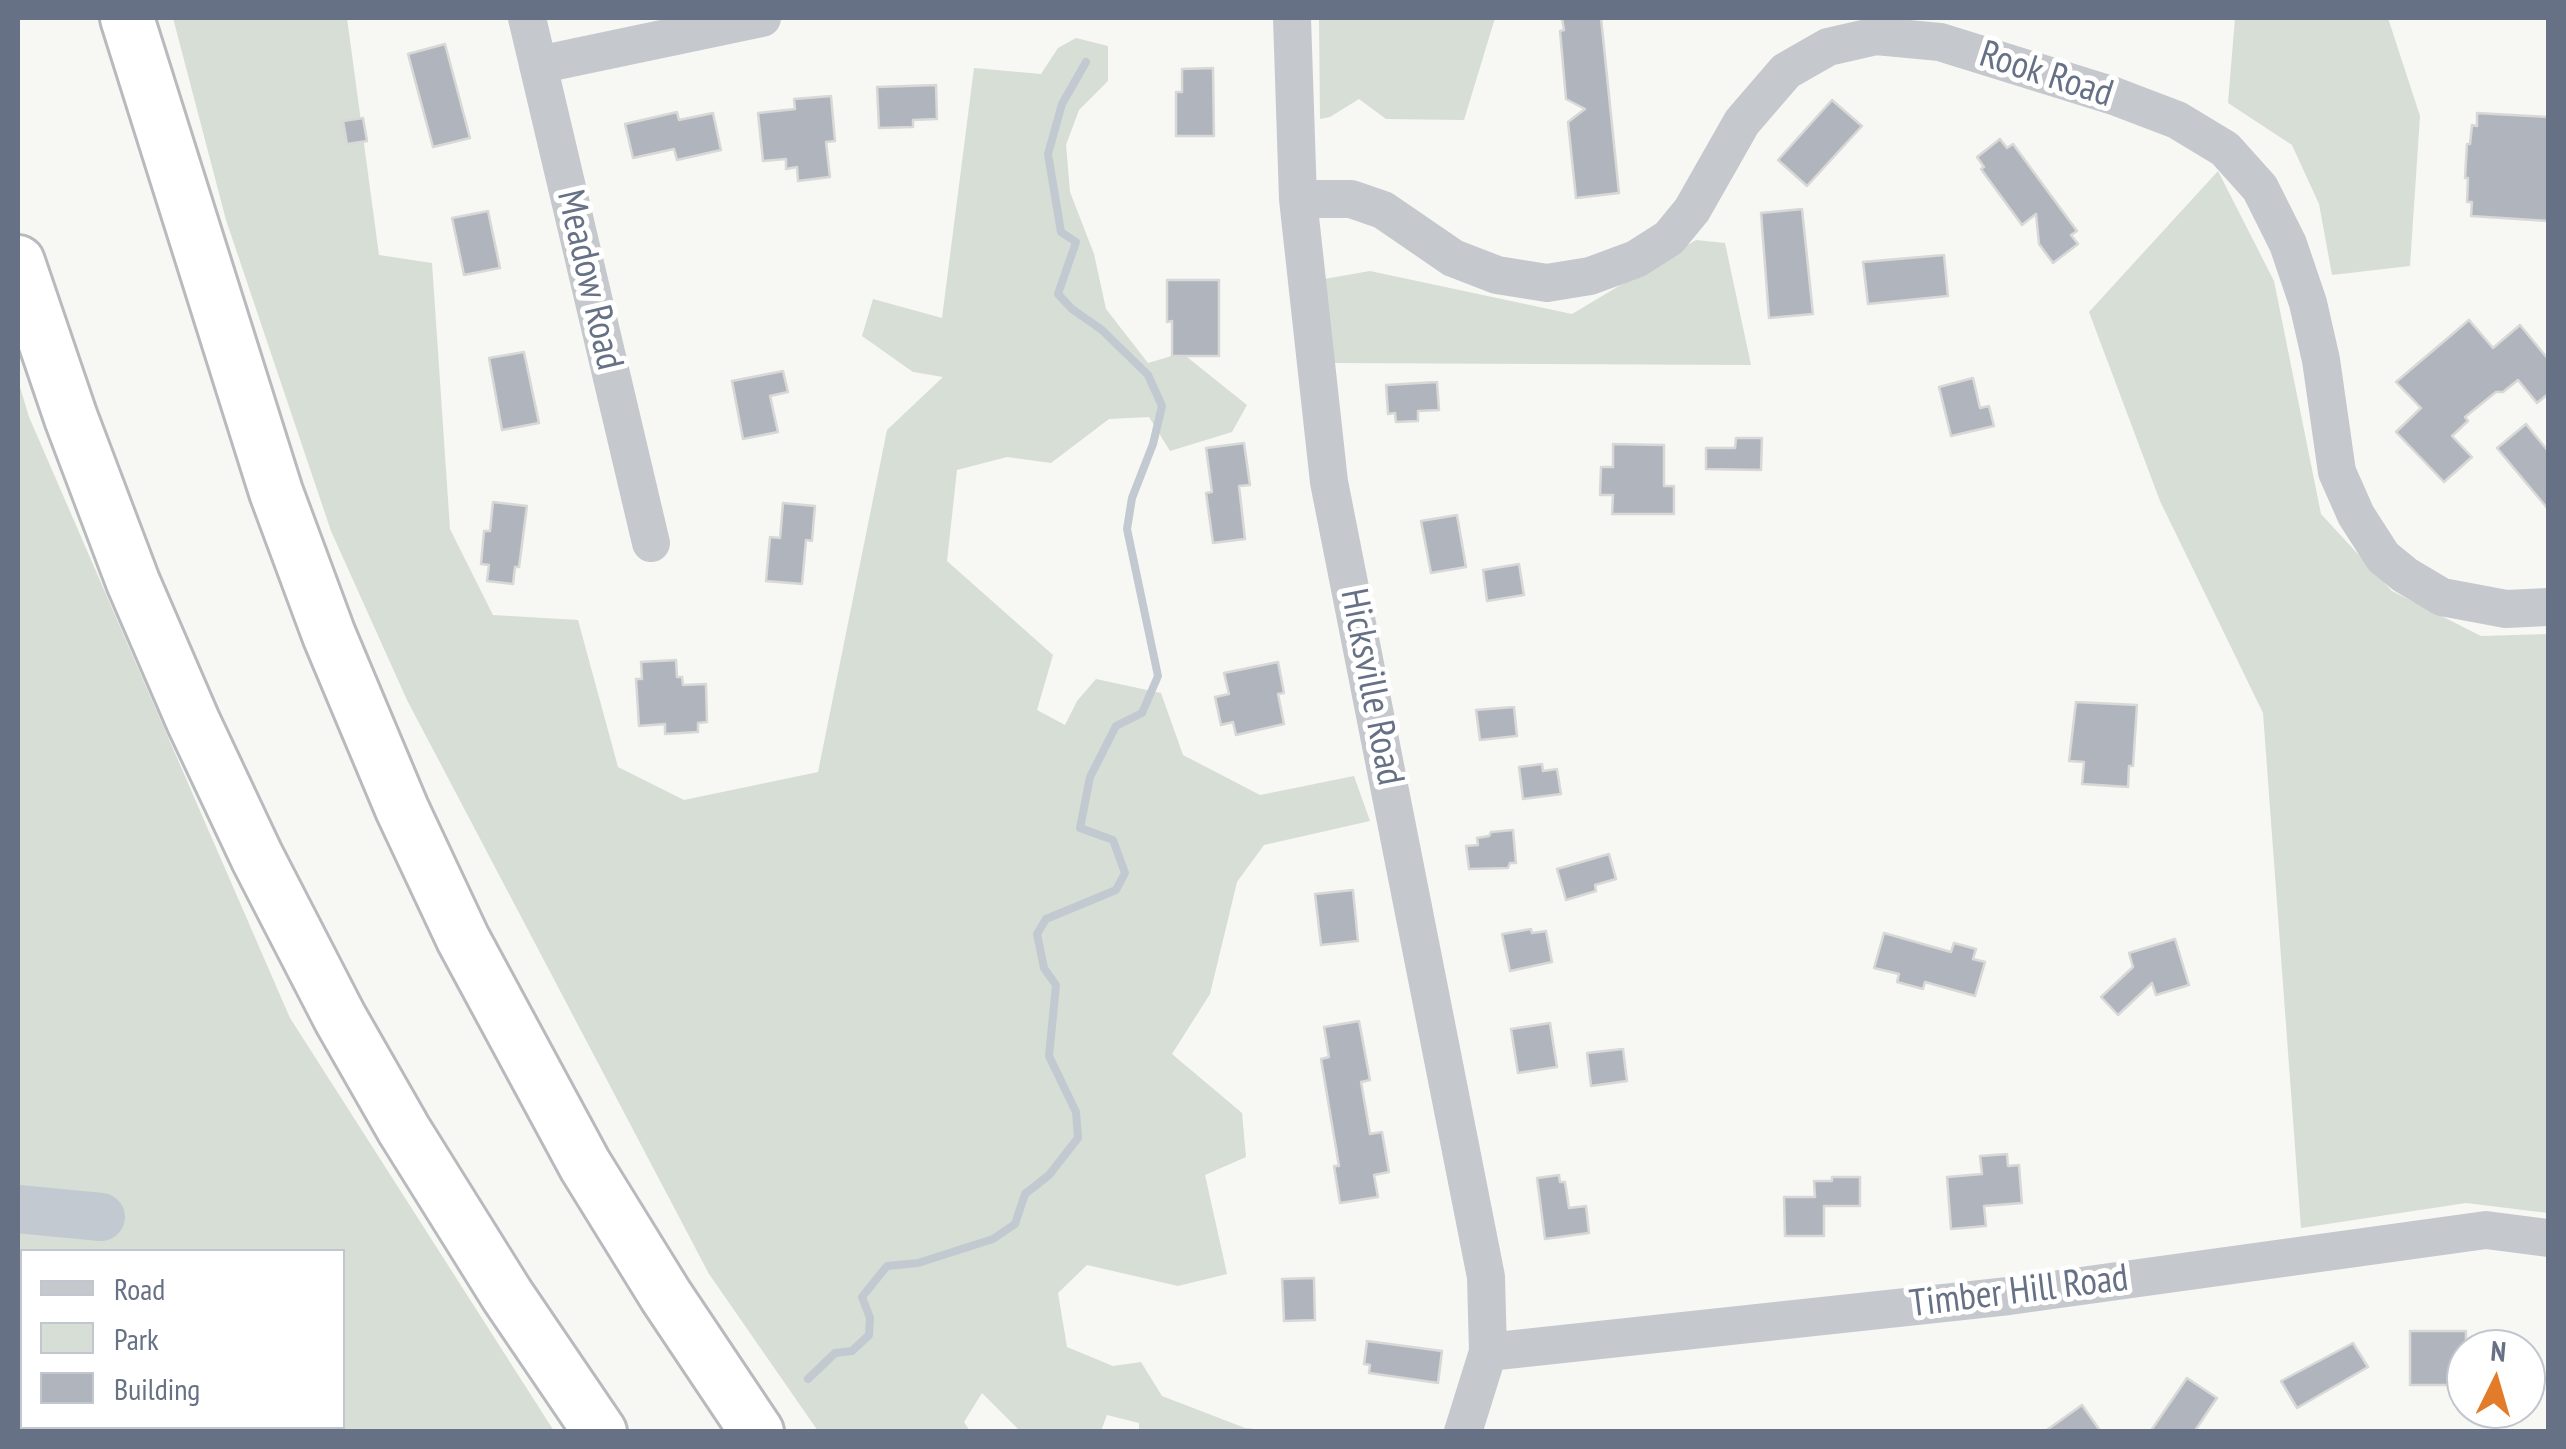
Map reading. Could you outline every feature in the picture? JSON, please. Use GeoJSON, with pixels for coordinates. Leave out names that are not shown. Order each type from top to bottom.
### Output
{"type":"FeatureCollection","features":[{"type":"Feature","properties":{"kind":"highway"},"geometry":{"type":"LineString","coordinates":[[127,18],[276,492],[329,635],[402,809],[464,939],[585,1164],[666,1296],[757,1432]]}},
{"type":"Feature","properties":{"kind":"highway"},"geometry":{"type":"LineString","coordinates":[[18,262],[133,582],[264,872],[404,1130],[507,1295],[600,1432]]}},
{"type":"Feature","properties":{"kind":"street","name":"Meadow Road"},"geometry":{"type":"LineString","coordinates":[[527,18],[651,543]]}},
{"type":"Feature","properties":{"kind":"street"},"geometry":{"type":"LineString","coordinates":[[538,65],[762,18]]}},
{"type":"Feature","properties":{"kind":"street","name":"Hicksville Road"},"geometry":{"type":"LineString","coordinates":[[1292,18],[1298,199],[1329,482],[1486,1278],[1488,1352],[1463,1432]]}},
{"type":"Feature","properties":{"kind":"street","name":"Rook Road"},"geometry":{"type":"LineString","coordinates":[[1298,199],[1351,199],[1383,210],[1453,258],[1497,276],[1547,283],[1590,276],[1636,259],[1669,238],[1692,210],[1742,122],[1786,72],[1828,47],[1876,36],[1940,42],[2114,96],[2177,120],[2225,148],[2260,188],[2288,244],[2308,303],[2321,360],[2337,472],[2356,515],[2383,557],[2404,575],[2442,597],[2474,606],[2548,608]]}},
{"type":"Feature","properties":{"kind":"street","name":"Timber Hill Road"},"geometry":{"type":"LineString","coordinates":[[1488,1352],[2009,1296],[2486,1230],[2548,1238]]}},
{"type":"Feature","properties":{"kind":"green space"},"geometry":{"type":"Polygon","coordinates":[[[173,18],[347,18],[379,255],[432,263],[450,529],[493,615],[578,620],[618,767],[684,800],[818,772],[887,430],[943,377],[913,372],[862,336],[873,299],[942,318],[974,68],[1041,74],[1058,48],[1076,38],[1108,46],[1108,81],[1079,110],[1066,145],[1070,192],[1094,254],[1106,309],[1148,363],[1182,353],[1247,405],[1232,432],[1170,451],[1149,417],[1109,419],[1051,463],[1007,457],[957,470],[947,561],[1053,655],[1037,710],[1065,725],[1077,701],[1096,679],[1161,693],[1183,755],[1260,795],[1354,776],[1370,821],[1264,845],[1237,882],[1210,994],[1172,1054],[1242,1113],[1246,1157],[1205,1175],[1227,1274],[1178,1286],[1087,1265],[1058,1293],[1067,1347],[1113,1366],[1141,1362],[1162,1396],[1245,1428],[1275,1431],[1139,1431],[1139,1423],[1107,1415],[1101,1431],[1020,1431],[982,1393],[964,1422],[970,1431],[818,1431],[709,1274],[407,700],[331,531],[226,220],[173,18]]]}},
{"type":"Feature","properties":{"kind":"green space"},"geometry":{"type":"Polygon","coordinates":[[[1319,18],[1495,18],[1464,120],[1386,119],[1359,99],[1320,119],[1319,18]]]}},
{"type":"Feature","properties":{"kind":"green space"},"geometry":{"type":"Polygon","coordinates":[[[2235,18],[2388,18],[2420,116],[2410,266],[2332,275],[2319,204],[2292,145],[2228,103],[2235,18]]]}},
{"type":"Feature","properties":{"kind":"green space"},"geometry":{"type":"Polygon","coordinates":[[[2218,171],[2274,281],[2321,514],[2392,591],[2481,636],[2548,634],[2548,1213],[2466,1203],[2301,1228],[2263,713],[2160,501],[2089,312],[2218,171]]]}},
{"type":"Feature","properties":{"kind":"green space"},"geometry":{"type":"Polygon","coordinates":[[[1696,240],[1725,243],[1751,365],[1334,363],[1324,279],[1370,271],[1572,314],[1696,240]]]}},
{"type":"Feature","properties":{"kind":"green space"},"geometry":{"type":"Polygon","coordinates":[[[18,380],[29,417],[290,1018],[554,1431],[18,1431],[18,380]]]}},
{"type":"Feature","properties":{"kind":"building"},"geometry":{"type":"Polygon","coordinates":[[[1562,18],[1601,18],[1619,193],[1576,198],[1568,122],[1585,109],[1566,99],[1562,18]]]}},
{"type":"Feature","properties":{"kind":"building"},"geometry":{"type":"Polygon","coordinates":[[[445,44],[470,138],[433,147],[408,54],[445,44]]]}},
{"type":"Feature","properties":{"kind":"building"},"geometry":{"type":"Polygon","coordinates":[[[1213,68],[1214,136],[1176,136],[1176,92],[1182,92],[1182,69],[1213,68]]]}},
{"type":"Feature","properties":{"kind":"building"},"geometry":{"type":"Polygon","coordinates":[[[936,85],[937,119],[913,120],[913,127],[879,128],[877,87],[936,85]]]}},
{"type":"Feature","properties":{"kind":"building"},"geometry":{"type":"Polygon","coordinates":[[[831,96],[835,141],[826,142],[830,177],[798,181],[797,167],[786,169],[786,159],[763,161],[758,113],[795,109],[794,99],[831,96]]]}},
{"type":"Feature","properties":{"kind":"building"},"geometry":{"type":"Polygon","coordinates":[[[1832,100],[1862,126],[1807,186],[1778,160],[1832,100]]]}},
{"type":"Feature","properties":{"kind":"building"},"geometry":{"type":"Polygon","coordinates":[[[677,112],[679,120],[713,113],[721,150],[677,160],[674,149],[633,158],[625,124],[677,112]]]}},
{"type":"Feature","properties":{"kind":"building"},"geometry":{"type":"Polygon","coordinates":[[[2477,113],[2548,117],[2548,221],[2471,216],[2472,202],[2467,202],[2465,178],[2467,144],[2472,125],[2477,126],[2477,113]]]}},
{"type":"Feature","properties":{"kind":"building"},"geometry":{"type":"Polygon","coordinates":[[[363,118],[367,141],[347,144],[343,121],[363,118]]]}},
{"type":"Feature","properties":{"kind":"building"},"geometry":{"type":"Polygon","coordinates":[[[2000,139],[2007,148],[2013,144],[2077,231],[2071,235],[2078,244],[2053,263],[2039,244],[2036,214],[2022,225],[1981,169],[1984,167],[1977,157],[2000,139]]]}},
{"type":"Feature","properties":{"kind":"building"},"geometry":{"type":"Polygon","coordinates":[[[1802,209],[1813,314],[1769,318],[1761,213],[1802,209]]]}},
{"type":"Feature","properties":{"kind":"building"},"geometry":{"type":"Polygon","coordinates":[[[488,211],[500,268],[464,275],[452,218],[488,211]]]}},
{"type":"Feature","properties":{"kind":"building"},"geometry":{"type":"Polygon","coordinates":[[[1944,255],[1948,296],[1868,304],[1863,262],[1944,255]]]}},
{"type":"Feature","properties":{"kind":"building"},"geometry":{"type":"Polygon","coordinates":[[[1167,280],[1219,280],[1219,356],[1172,356],[1167,280]]]}},
{"type":"Feature","properties":{"kind":"building"},"geometry":{"type":"Polygon","coordinates":[[[2469,320],[2493,348],[2520,325],[2548,359],[2548,394],[2537,403],[2518,380],[2465,417],[2468,421],[2452,436],[2472,457],[2444,482],[2396,432],[2421,408],[2396,382],[2469,320]]]}},
{"type":"Feature","properties":{"kind":"building"},"geometry":{"type":"Polygon","coordinates":[[[524,352],[539,423],[502,430],[489,358],[524,352]]]}},
{"type":"Feature","properties":{"kind":"building"},"geometry":{"type":"Polygon","coordinates":[[[783,371],[788,392],[770,396],[778,432],[743,439],[732,381],[783,371]]]}},
{"type":"Feature","properties":{"kind":"building"},"geometry":{"type":"Polygon","coordinates":[[[1973,378],[1980,408],[1989,406],[1994,426],[1951,436],[1939,387],[1973,378]]]}},
{"type":"Feature","properties":{"kind":"building"},"geometry":{"type":"Polygon","coordinates":[[[1437,382],[1439,410],[1418,411],[1418,421],[1396,422],[1395,413],[1388,414],[1386,385],[1437,382]]]}},
{"type":"Feature","properties":{"kind":"building"},"geometry":{"type":"Polygon","coordinates":[[[2526,424],[2548,451],[2548,509],[2497,448],[2526,424]]]}},
{"type":"Feature","properties":{"kind":"building"},"geometry":{"type":"Polygon","coordinates":[[[1736,438],[1762,438],[1761,470],[1706,469],[1706,448],[1735,448],[1736,438]]]}},
{"type":"Feature","properties":{"kind":"building"},"geometry":{"type":"Polygon","coordinates":[[[1244,443],[1250,485],[1239,486],[1245,539],[1213,543],[1206,493],[1212,492],[1206,448],[1244,443]]]}},
{"type":"Feature","properties":{"kind":"building"},"geometry":{"type":"Polygon","coordinates":[[[1613,444],[1664,445],[1664,486],[1674,486],[1674,514],[1612,514],[1613,495],[1600,495],[1601,467],[1613,467],[1613,444]]]}},
{"type":"Feature","properties":{"kind":"building"},"geometry":{"type":"Polygon","coordinates":[[[493,502],[527,506],[513,584],[487,581],[489,565],[481,564],[484,531],[490,531],[493,502]]]}},
{"type":"Feature","properties":{"kind":"building"},"geometry":{"type":"Polygon","coordinates":[[[783,503],[815,506],[812,541],[806,540],[802,584],[766,581],[770,537],[780,538],[783,503]]]}},
{"type":"Feature","properties":{"kind":"building"},"geometry":{"type":"Polygon","coordinates":[[[1457,515],[1466,567],[1431,573],[1421,521],[1457,515]]]}},
{"type":"Feature","properties":{"kind":"building"},"geometry":{"type":"Polygon","coordinates":[[[1519,564],[1524,595],[1487,601],[1483,570],[1519,564]]]}},
{"type":"Feature","properties":{"kind":"building"},"geometry":{"type":"Polygon","coordinates":[[[676,660],[677,677],[682,677],[683,685],[706,684],[707,722],[698,723],[698,732],[665,734],[665,724],[639,726],[636,679],[642,679],[641,662],[676,660]]]}},
{"type":"Feature","properties":{"kind":"building"},"geometry":{"type":"Polygon","coordinates":[[[1278,662],[1284,693],[1278,694],[1284,724],[1236,735],[1233,722],[1221,725],[1215,697],[1229,694],[1224,673],[1278,662]]]}},
{"type":"Feature","properties":{"kind":"building"},"geometry":{"type":"Polygon","coordinates":[[[2076,702],[2137,705],[2128,787],[2082,784],[2084,762],[2069,761],[2076,702]]]}},
{"type":"Feature","properties":{"kind":"building"},"geometry":{"type":"Polygon","coordinates":[[[1514,707],[1517,736],[1480,740],[1476,710],[1514,707]]]}},
{"type":"Feature","properties":{"kind":"building"},"geometry":{"type":"Polygon","coordinates":[[[1542,764],[1543,771],[1557,769],[1561,794],[1523,799],[1519,767],[1542,764]]]}},
{"type":"Feature","properties":{"kind":"building"},"geometry":{"type":"Polygon","coordinates":[[[1513,830],[1516,863],[1510,863],[1508,868],[1469,869],[1466,846],[1478,845],[1477,838],[1491,832],[1513,830]]]}},
{"type":"Feature","properties":{"kind":"building"},"geometry":{"type":"Polygon","coordinates":[[[1609,854],[1616,879],[1595,885],[1596,891],[1566,900],[1557,869],[1609,854]]]}},
{"type":"Feature","properties":{"kind":"building"},"geometry":{"type":"Polygon","coordinates":[[[1353,890],[1358,941],[1321,945],[1315,894],[1353,890]]]}},
{"type":"Feature","properties":{"kind":"building"},"geometry":{"type":"Polygon","coordinates":[[[1531,929],[1532,933],[1546,931],[1552,962],[1510,971],[1502,934],[1531,929]]]}},
{"type":"Feature","properties":{"kind":"building"},"geometry":{"type":"Polygon","coordinates":[[[1884,933],[1951,952],[1954,943],[1976,949],[1973,959],[1985,962],[1975,996],[1925,982],[1923,989],[1897,982],[1899,974],[1874,968],[1884,933]]]}},
{"type":"Feature","properties":{"kind":"building"},"geometry":{"type":"Polygon","coordinates":[[[2175,939],[2189,985],[2156,995],[2152,983],[2118,1015],[2101,997],[2133,967],[2129,953],[2175,939]]]}},
{"type":"Feature","properties":{"kind":"building"},"geometry":{"type":"Polygon","coordinates":[[[1359,1021],[1370,1080],[1361,1082],[1370,1134],[1382,1132],[1389,1172],[1374,1175],[1378,1197],[1340,1203],[1334,1166],[1339,1166],[1321,1059],[1329,1057],[1324,1027],[1359,1021]]]}},
{"type":"Feature","properties":{"kind":"building"},"geometry":{"type":"Polygon","coordinates":[[[1550,1023],[1557,1067],[1518,1073],[1511,1029],[1550,1023]]]}},
{"type":"Feature","properties":{"kind":"building"},"geometry":{"type":"Polygon","coordinates":[[[1623,1049],[1627,1081],[1591,1086],[1587,1053],[1623,1049]]]}},
{"type":"Feature","properties":{"kind":"building"},"geometry":{"type":"Polygon","coordinates":[[[2007,1154],[2008,1166],[2019,1165],[2022,1203],[1984,1206],[1986,1226],[1951,1229],[1947,1177],[1982,1174],[1980,1156],[2007,1154]]]}},
{"type":"Feature","properties":{"kind":"building"},"geometry":{"type":"Polygon","coordinates":[[[1559,1175],[1560,1182],[1565,1182],[1569,1208],[1586,1206],[1589,1233],[1545,1239],[1537,1178],[1559,1175]]]}},
{"type":"Feature","properties":{"kind":"building"},"geometry":{"type":"Polygon","coordinates":[[[1832,1177],[1860,1177],[1860,1206],[1824,1206],[1824,1236],[1785,1236],[1784,1197],[1815,1197],[1814,1181],[1832,1181],[1832,1177]]]}},
{"type":"Feature","properties":{"kind":"building"},"geometry":{"type":"Polygon","coordinates":[[[1314,1278],[1315,1320],[1284,1321],[1282,1279],[1314,1278]]]}},
{"type":"Feature","properties":{"kind":"building"},"geometry":{"type":"Polygon","coordinates":[[[2410,1331],[2446,1331],[2446,1385],[2410,1385],[2410,1331]]]}},
{"type":"Feature","properties":{"kind":"building"},"geometry":{"type":"Polygon","coordinates":[[[1367,1341],[1442,1351],[1438,1383],[1369,1373],[1370,1365],[1364,1364],[1367,1341]]]}},
{"type":"Feature","properties":{"kind":"building"},"geometry":{"type":"Polygon","coordinates":[[[2353,1343],[2368,1367],[2297,1408],[2281,1381],[2353,1343]]]}},
{"type":"Feature","properties":{"kind":"building"},"geometry":{"type":"Polygon","coordinates":[[[2187,1378],[2217,1398],[2194,1432],[2150,1432],[2187,1378]]]}},
{"type":"Feature","properties":{"kind":"building"},"geometry":{"type":"Polygon","coordinates":[[[2082,1405],[2101,1432],[2044,1432],[2082,1405]]]}},
{"type":"Feature","properties":{"kind":"waterway"},"geometry":{"type":"LineString","coordinates":[[808,1379],[835,1353],[852,1351],[869,1335],[870,1318],[862,1297],[887,1266],[918,1263],[993,1239],[1015,1224],[1025,1194],[1049,1175],[1078,1138],[1076,1112],[1049,1056],[1056,985],[1044,968],[1037,934],[1046,919],[1116,890],[1125,873],[1113,840],[1080,828],[1090,777],[1116,726],[1142,713],[1158,676],[1127,529],[1132,498],[1153,444],[1162,406],[1148,375],[1058,294],[1076,242],[1061,232],[1048,154],[1062,104],[1086,62]]}},
{"type":"Feature","properties":{"kind":"waterway"},"geometry":{"type":"LineString","coordinates":[[18,1209],[101,1217]]}}]}
